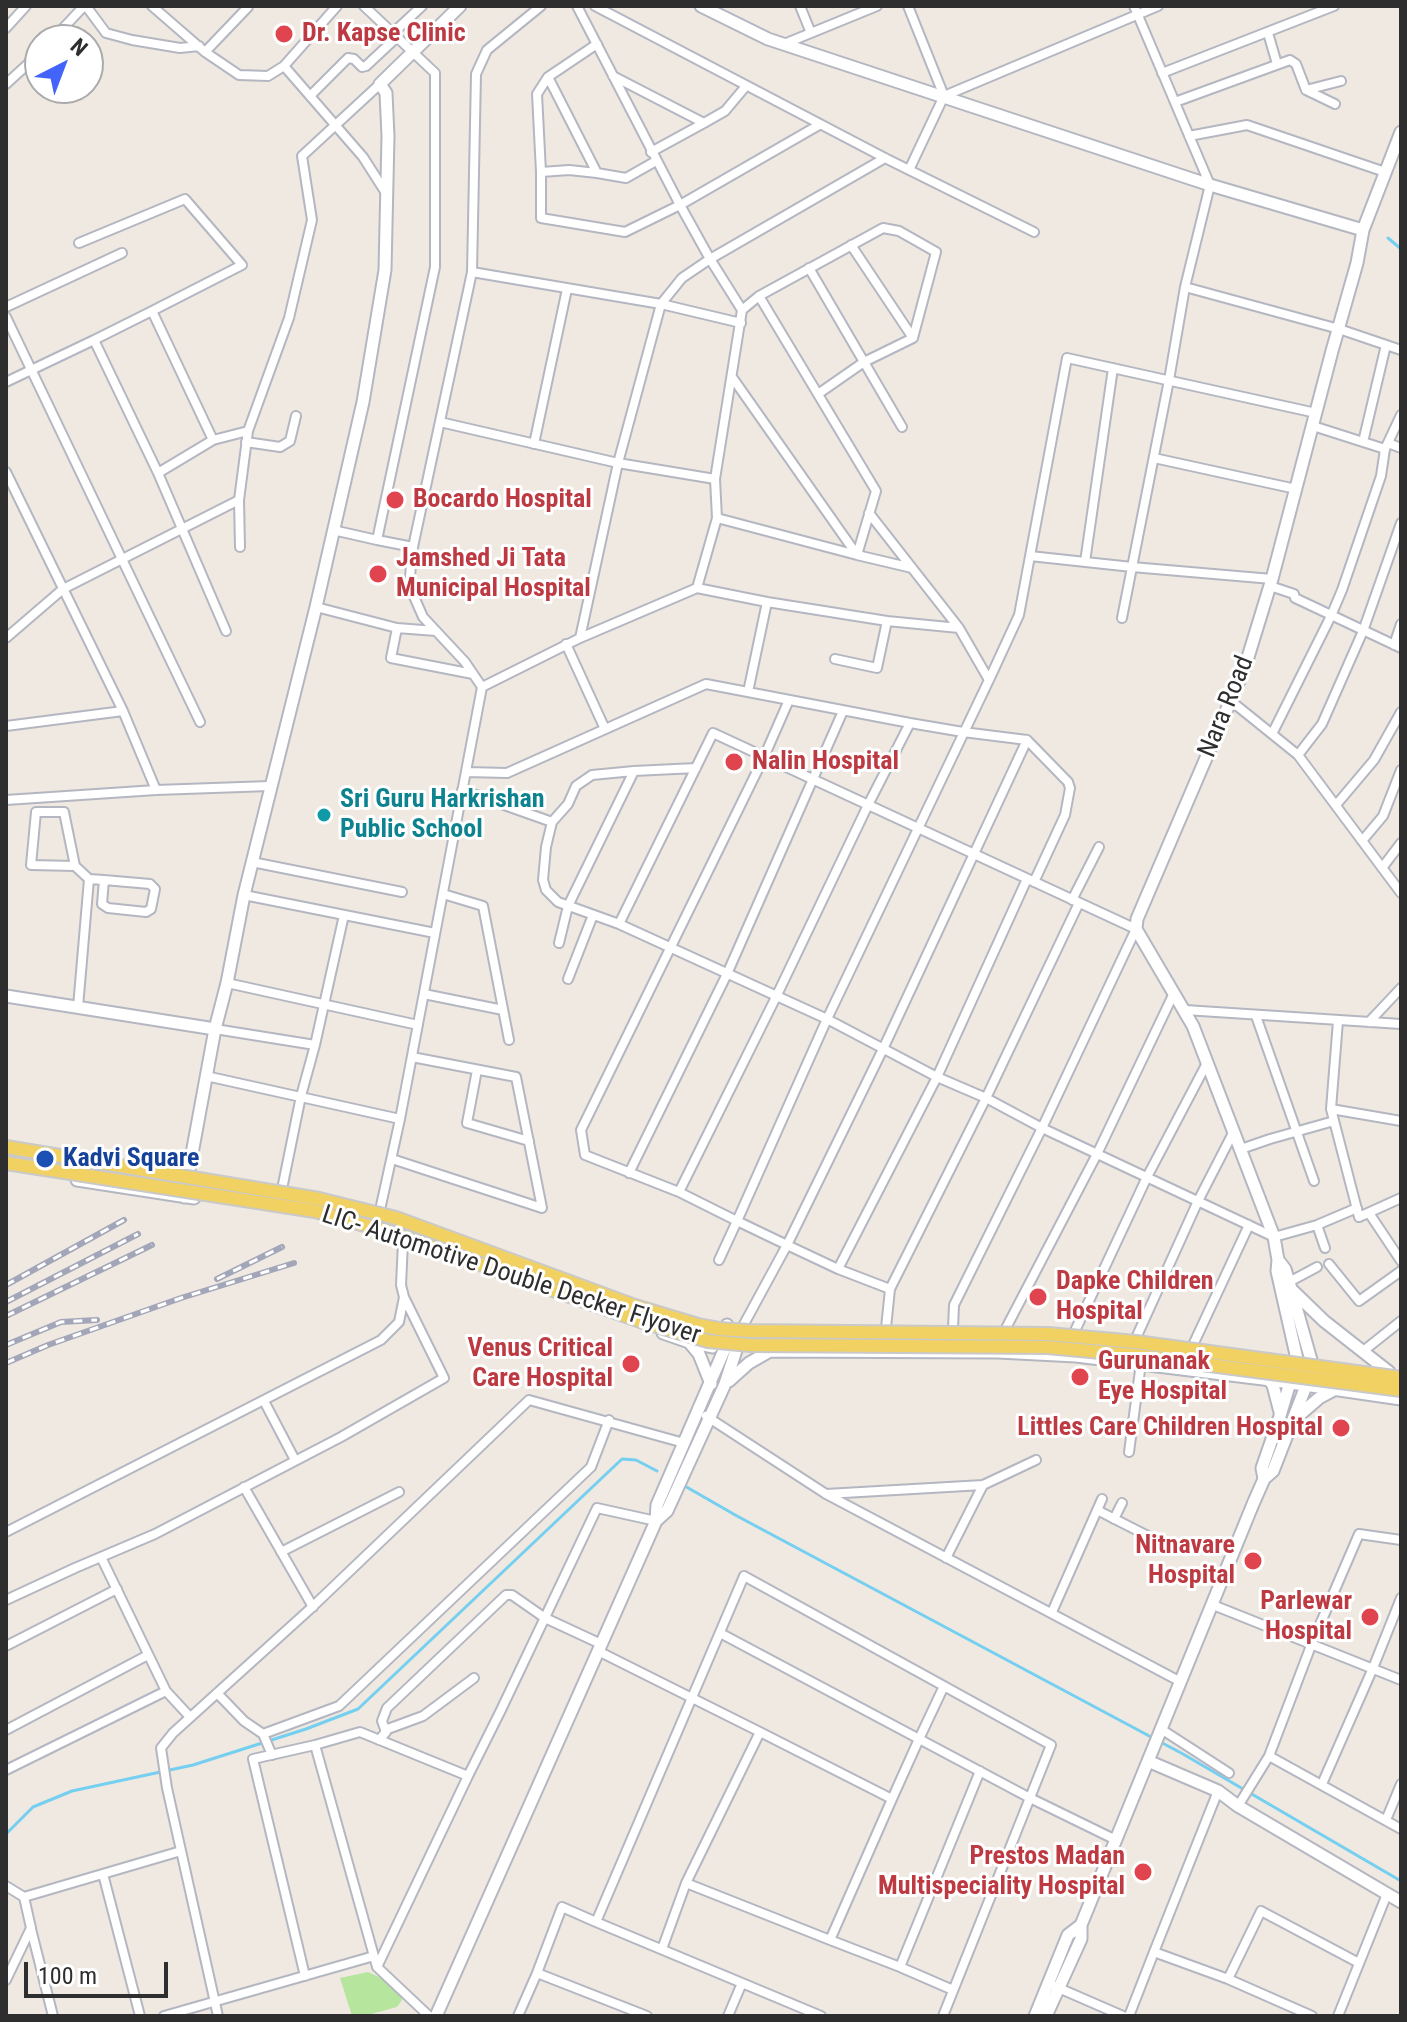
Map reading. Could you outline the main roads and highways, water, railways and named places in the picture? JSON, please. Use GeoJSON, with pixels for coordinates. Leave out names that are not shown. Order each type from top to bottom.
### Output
{"type":"FeatureCollection","features":[{"type":"Feature","properties":{"kind":"main road"},"geometry":{"type":"LineString","coordinates":[[184,1197],[244,895],[316,607],[363,402],[385,270],[389,165],[386,93],[380,84],[460,6]]}},
{"type":"Feature","properties":{"kind":"main road"},"geometry":{"type":"LineString","coordinates":[[701,6],[768,39],[1210,185],[1363,230]]}},
{"type":"Feature","properties":{"kind":"main road","name":"Nara Road"},"geometry":{"type":"LineString","coordinates":[[1278,1260],[1274,1237],[1208,1062],[1185,1010],[1136,929],[1137,919],[1245,667],[1315,420],[1363,230],[1385,172],[1397,151],[1401,132]]}},
{"type":"Feature","properties":{"kind":"main road"},"geometry":{"type":"LineString","coordinates":[[6,996],[215,1029]]}},
{"type":"Feature","properties":{"kind":"main road"},"geometry":{"type":"LineString","coordinates":[[6,1145],[321,1195],[398,1214],[623,1297],[680,1315],[727,1325],[1074,1333],[1311,1360],[1397,1375]]}},
{"type":"Feature","properties":{"kind":"main road","name":"LIC- Automotive Double Decker Flyover"},"geometry":{"type":"LineString","coordinates":[[6,1145],[319,1199],[396,1218],[635,1306],[720,1329],[1048,1334],[1397,1375]]}},
{"type":"Feature","properties":{"kind":"main road"},"geometry":{"type":"LineString","coordinates":[[6,1166],[315,1216],[403,1242],[689,1342],[770,1351],[1076,1356],[1401,1399]]}},
{"type":"Feature","properties":{"kind":"main road","name":"LIC- Automotive Double Decker Flyover"},"geometry":{"type":"LineString","coordinates":[[6,1166],[315,1211],[389,1232],[643,1322],[708,1341],[750,1345],[1047,1347],[1133,1355],[1401,1390]]}},
{"type":"Feature","properties":{"kind":"main road"},"geometry":{"type":"LineString","coordinates":[[1035,2016],[1081,1939],[1081,1925],[1264,1479],[1273,1471],[1306,1386],[1311,1360],[1291,1286],[1278,1260]]}},
{"type":"Feature","properties":{"kind":"main road"},"geometry":{"type":"LineString","coordinates":[[1264,1479],[1262,1468],[1297,1359],[1277,1271],[1278,1260]]}},
{"type":"Feature","properties":{"kind":"main road"},"geometry":{"type":"LineString","coordinates":[[1291,1286],[1324,1321],[1397,1375]]}},
{"type":"Feature","properties":{"kind":"main road"},"geometry":{"type":"LineString","coordinates":[[656,1521],[667,1511],[725,1384],[731,1349],[727,1325]]}},
{"type":"Feature","properties":{"kind":"main road"},"geometry":{"type":"LineString","coordinates":[[436,2016],[656,1521],[657,1505],[684,1443],[711,1384],[743,1326]]}},
{"type":"Feature","properties":{"kind":"main road"},"geometry":{"type":"LineString","coordinates":[[689,1342],[699,1354],[711,1384]]}},
{"type":"Feature","properties":{"kind":"main road"},"geometry":{"type":"LineString","coordinates":[[725,1384],[749,1363],[770,1351]]}},
{"type":"Feature","properties":{"kind":"main road"},"geometry":{"type":"LineString","coordinates":[[1268,1379],[1277,1396],[1280,1416]]}},
{"type":"Feature","properties":{"kind":"main road"},"geometry":{"type":"LineString","coordinates":[[1293,1421],[1319,1398],[1335,1390]]}},
{"type":"Feature","properties":{"kind":"main road"},"geometry":{"type":"LineString","coordinates":[[1148,1761],[1218,1791],[1401,1902]]}},
{"type":"Feature","properties":{"kind":"main road"},"geometry":{"type":"LineString","coordinates":[[1046,2016],[1053,1985]]}},
{"type":"Feature","properties":{"kind":"waterway"},"geometry":{"type":"LineString","coordinates":[[1388,238],[1401,249]]}},
{"type":"Feature","properties":{"kind":"waterway"},"geometry":{"type":"LineString","coordinates":[[6,1834],[33,1807],[72,1791],[193,1765],[358,1709],[622,1459],[636,1460],[657,1471]]}},
{"type":"Feature","properties":{"kind":"waterway"},"geometry":{"type":"LineString","coordinates":[[683,1485],[1183,1754],[1401,1881]]}},
{"type":"Feature","properties":{"kind":"railway"},"geometry":{"type":"LineString","coordinates":[[6,1151],[324,1203],[450,1241],[673,1323],[727,1333],[776,1336],[1056,1337],[1401,1380]]}},
{"type":"Feature","properties":{"kind":"railway"},"geometry":{"type":"LineString","coordinates":[[6,1285],[124,1220]]}},
{"type":"Feature","properties":{"kind":"railway"},"geometry":{"type":"LineString","coordinates":[[6,1302],[138,1234]]}},
{"type":"Feature","properties":{"kind":"railway"},"geometry":{"type":"LineString","coordinates":[[6,1316],[152,1245]]}},
{"type":"Feature","properties":{"kind":"railway"},"geometry":{"type":"LineString","coordinates":[[217,1279],[282,1247]]}},
{"type":"Feature","properties":{"kind":"railway"},"geometry":{"type":"LineString","coordinates":[[6,1363],[181,1298],[294,1263]]}},
{"type":"Feature","properties":{"kind":"railway"},"geometry":{"type":"LineString","coordinates":[[6,1345],[61,1322],[97,1320]]}},
{"type":"Feature","properties":{"kind":"place","name":"Dr. Kapse Clinic"},"geometry":{"type":"Point","coordinates":[284,34]}},
{"type":"Feature","properties":{"kind":"place","name":"Bocardo Hospital"},"geometry":{"type":"Point","coordinates":[395,500]}},
{"type":"Feature","properties":{"kind":"place","name":"Jamshed Ji Tata Municipal Hospital"},"geometry":{"type":"Point","coordinates":[378,574]}},
{"type":"Feature","properties":{"kind":"place","name":"Nalin Hospital"},"geometry":{"type":"Point","coordinates":[734,762]}},
{"type":"Feature","properties":{"kind":"place","name":"Sri Guru Harkrishan Public School"},"geometry":{"type":"Point","coordinates":[324,815]}},
{"type":"Feature","properties":{"kind":"place","name":"Kadvi Square"},"geometry":{"type":"Point","coordinates":[45,1159]}},
{"type":"Feature","properties":{"kind":"place","name":"Dapke Children Hospital"},"geometry":{"type":"Point","coordinates":[1038,1297]}},
{"type":"Feature","properties":{"kind":"place","name":"Venus Critical Care Hospital"},"geometry":{"type":"Point","coordinates":[631,1364]}},
{"type":"Feature","properties":{"kind":"place","name":"Gurunanak Eye Hospital"},"geometry":{"type":"Point","coordinates":[1080,1377]}},
{"type":"Feature","properties":{"kind":"place","name":"Littles Care Children Hospital"},"geometry":{"type":"Point","coordinates":[1341,1428]}},
{"type":"Feature","properties":{"kind":"place","name":"Nitnavare Hospital"},"geometry":{"type":"Point","coordinates":[1253,1561]}},
{"type":"Feature","properties":{"kind":"place","name":"Parlewar Hospital"},"geometry":{"type":"Point","coordinates":[1370,1617]}},
{"type":"Feature","properties":{"kind":"place","name":"Prestos Madan Multispeciality Hospital"},"geometry":{"type":"Point","coordinates":[1143,1872]}}]}
